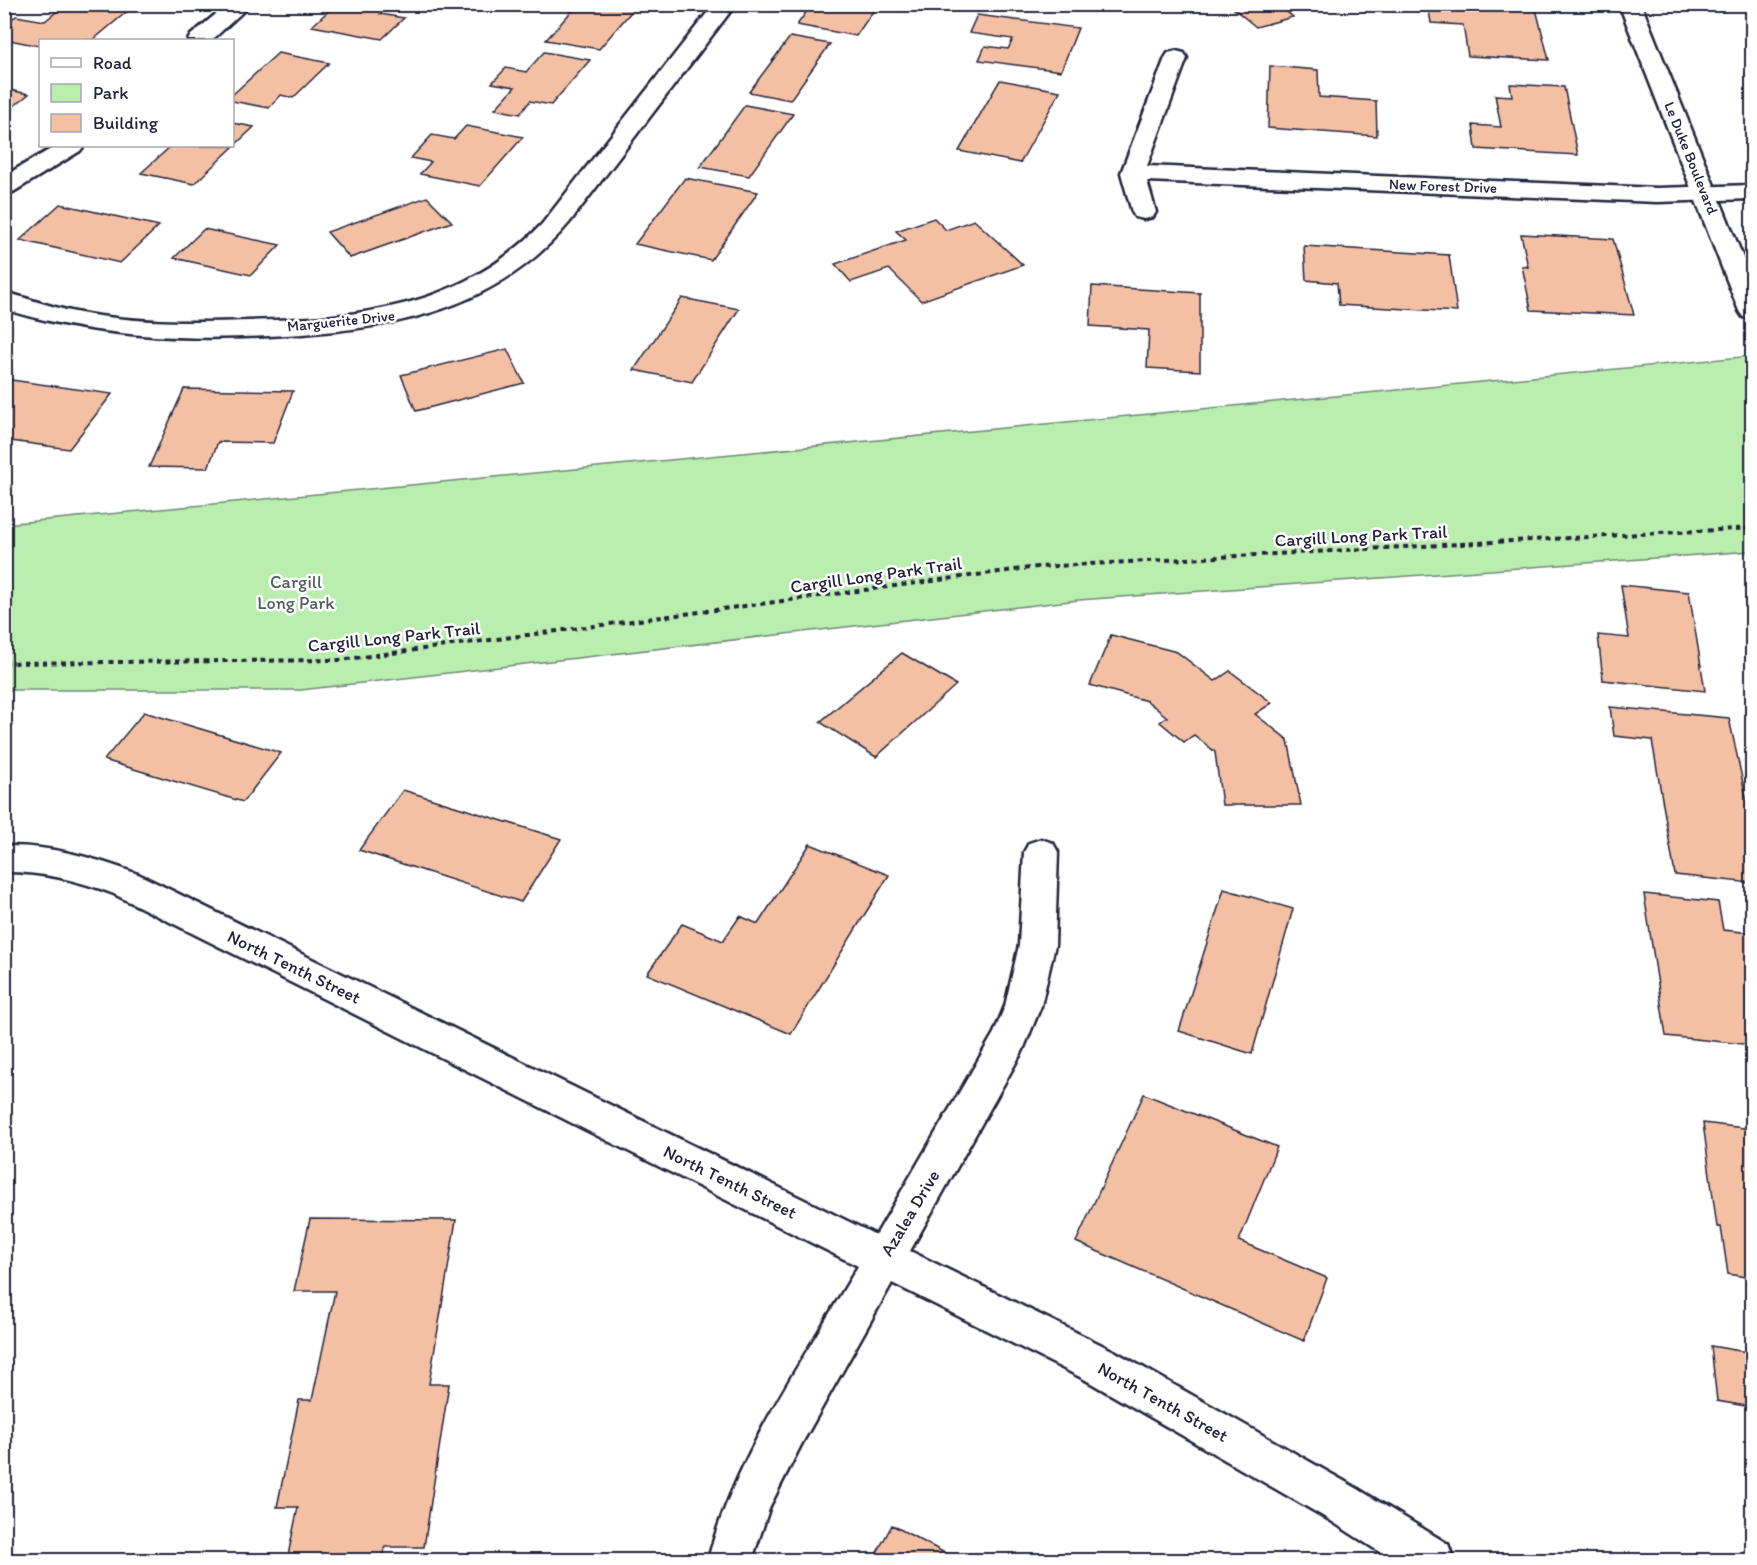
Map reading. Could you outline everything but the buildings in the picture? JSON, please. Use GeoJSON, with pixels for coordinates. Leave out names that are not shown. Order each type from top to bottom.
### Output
{"type":"FeatureCollection","features":[{"type":"Feature","properties":{"kind":"street"},"geometry":{"type":"LineString","coordinates":[[200,39],[241,4]]}},
{"type":"Feature","properties":{"kind":"street","name":"Marguerite Drive"},"geometry":{"type":"LineString","coordinates":[[4,300],[36,310],[96,323],[197,330],[376,320],[432,304],[464,291],[509,266],[549,231],[726,4]]}},
{"type":"Feature","properties":{"kind":"street","name":"Le Duke Boulevard"},"geometry":{"type":"LineString","coordinates":[[1630,4],[1752,311]]}},
{"type":"Feature","properties":{"kind":"street"},"geometry":{"type":"LineString","coordinates":[[1144,212],[1133,173],[1176,58]]}},
{"type":"Feature","properties":{"kind":"street"},"geometry":{"type":"LineString","coordinates":[[4,187],[70,147]]}},
{"type":"Feature","properties":{"kind":"street","name":"New Forest Drive"},"geometry":{"type":"LineString","coordinates":[[1133,173],[1657,195],[1752,192]]}},
{"type":"Feature","properties":{"kind":"street","name":"Azalea Drive"},"geometry":{"type":"LineString","coordinates":[[730,1560],[751,1498],[786,1430],[883,1258],[995,1068],[1023,1006],[1037,945],[1041,852]]}},
{"type":"Feature","properties":{"kind":"street","name":"North Tenth Street"},"geometry":{"type":"LineString","coordinates":[[4,859],[43,861],[73,866],[126,884],[1099,1365],[1343,1504],[1432,1560]]}},
{"type":"Feature","properties":{"kind":"path","name":"Cargill Long Park Trail"},"geometry":{"type":"LineString","coordinates":[[4,663],[340,660],[1037,567],[1752,528]]}},
{"type":"Feature","properties":{"kind":"green space","name":"Cargill Long Park"},"geometry":{"type":"Polygon","coordinates":[[[1752,356],[1752,551],[1079,600],[301,690],[5,690],[5,524],[1752,356]]]}}]}
